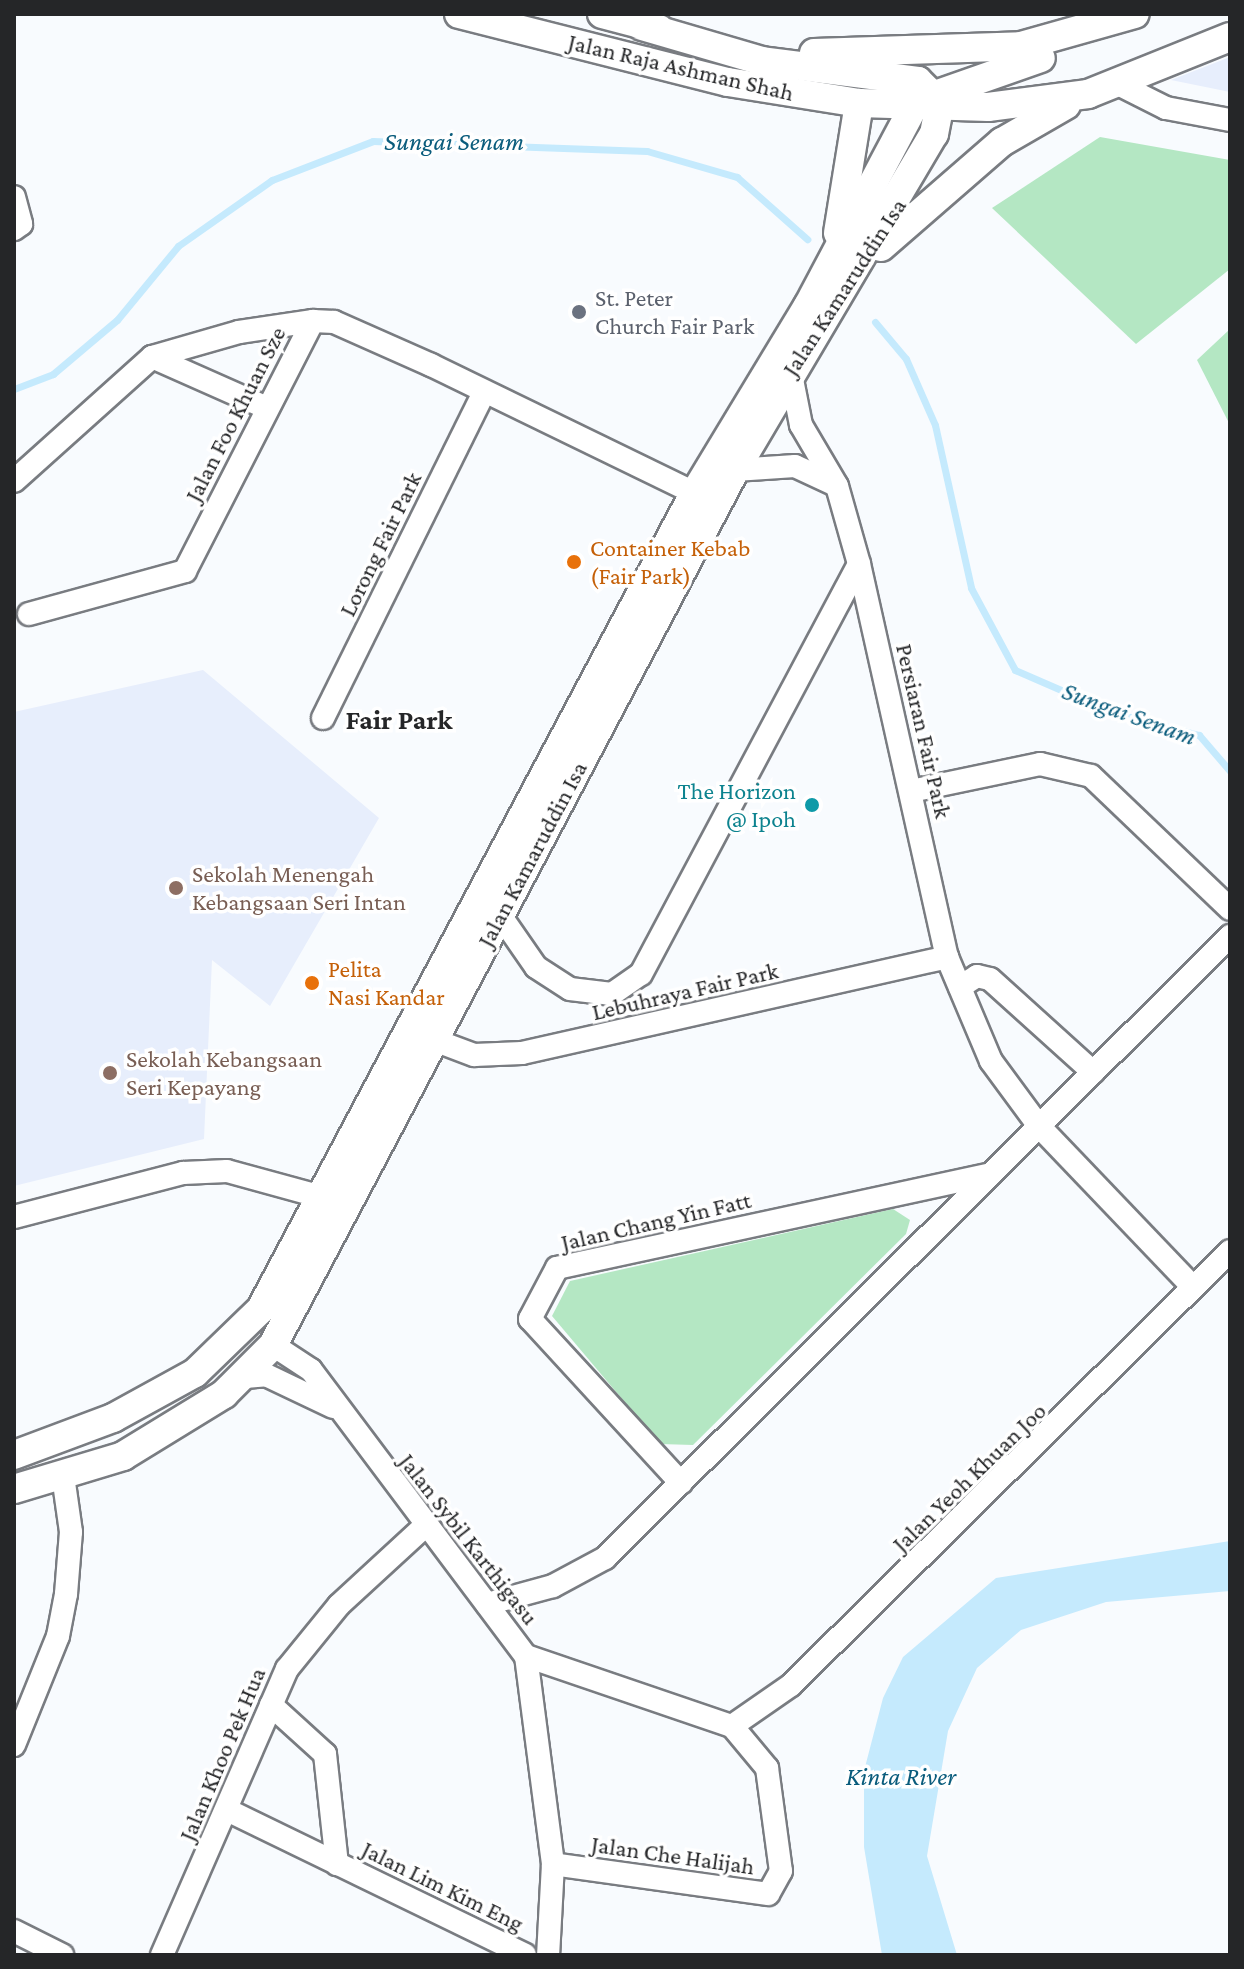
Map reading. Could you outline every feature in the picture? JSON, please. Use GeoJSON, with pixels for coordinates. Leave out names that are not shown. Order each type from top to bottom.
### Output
{"type":"FeatureCollection","features":[{"type":"Feature","properties":{"kind":"main road","name":"Jalan Raja Ashman Shah"},"geometry":{"type":"LineString","coordinates":[[459,14],[728,82],[859,103],[930,99],[1020,105],[1088,94],[1230,37]]}},
{"type":"Feature","properties":{"kind":"main road","name":"Jalan Raja Ashman Shah"},"geometry":{"type":"LineString","coordinates":[[602,14],[642,26],[827,54],[1004,47],[1094,29],[1135,14]]}},
{"type":"Feature","properties":{"kind":"main road"},"geometry":{"type":"LineString","coordinates":[[642,26],[762,61],[899,76],[930,99],[1066,48],[1094,29]]}},
{"type":"Feature","properties":{"kind":"main road"},"geometry":{"type":"LineString","coordinates":[[844,265],[1002,142],[1088,94]]}},
{"type":"Feature","properties":{"kind":"main road","name":"Jalan Kamaruddin Isa"},"geometry":{"type":"LineString","coordinates":[[14,1455],[113,1418],[195,1373],[261,1309],[706,499],[844,265],[914,177],[930,99]]}},
{"type":"Feature","properties":{"kind":"main road"},"geometry":{"type":"LineString","coordinates":[[844,265],[859,103]]}},
{"type":"Feature","properties":{"kind":"main road","name":"Jalan Kamaruddin Isa"},"geometry":{"type":"LineString","coordinates":[[14,1489],[123,1456],[245,1377],[273,1345],[500,915],[706,499],[735,470],[844,265]]}},
{"type":"Feature","properties":{"kind":"main road"},"geometry":{"type":"LineString","coordinates":[[322,1197],[348,1208]]}},
{"type":"Feature","properties":{"kind":"main road"},"geometry":{"type":"LineString","coordinates":[[195,1373],[215,1374],[249,1347],[273,1345]]}},
{"type":"Feature","properties":{"kind":"main road"},"geometry":{"type":"LineString","coordinates":[[63,1476],[113,1418]]}},
{"type":"Feature","properties":{"kind":"street"},"geometry":{"type":"LineString","coordinates":[[1116,83],[1166,108],[1230,120]]}},
{"type":"Feature","properties":{"kind":"street"},"geometry":{"type":"LineString","coordinates":[[14,197],[21,224],[14,229]]}},
{"type":"Feature","properties":{"kind":"street"},"geometry":{"type":"LineString","coordinates":[[14,481],[152,357],[239,332],[313,321]]}},
{"type":"Feature","properties":{"kind":"street","name":"Jalan Foo Khuan Sze"},"geometry":{"type":"LineString","coordinates":[[29,614],[185,571],[265,407],[313,321],[334,322],[706,499]]}},
{"type":"Feature","properties":{"kind":"street"},"geometry":{"type":"LineString","coordinates":[[152,357],[265,407]]}},
{"type":"Feature","properties":{"kind":"street","name":"Persiaran Fair Park"},"geometry":{"type":"LineString","coordinates":[[790,369],[801,425],[837,486],[859,564],[947,957],[991,1061],[1039,1126],[1193,1287]]}},
{"type":"Feature","properties":{"kind":"street","name":"Lorong Fair Park"},"geometry":{"type":"LineString","coordinates":[[323,718],[483,394]]}},
{"type":"Feature","properties":{"kind":"street"},"geometry":{"type":"LineString","coordinates":[[735,470],[795,466],[837,486]]}},
{"type":"Feature","properties":{"kind":"street"},"geometry":{"type":"LineString","coordinates":[[500,915],[536,967],[570,989],[612,994],[641,974],[859,564]]}},
{"type":"Feature","properties":{"kind":"street"},"geometry":{"type":"LineString","coordinates":[[911,791],[1040,764],[1091,776],[1230,909]]}},
{"type":"Feature","properties":{"kind":"street"},"geometry":{"type":"LineString","coordinates":[[487,1604],[553,1586],[605,1558],[1230,936]]}},
{"type":"Feature","properties":{"kind":"street","name":"Lebuhraya Fair Park"},"geometry":{"type":"LineString","coordinates":[[434,1040],[474,1055],[522,1053],[947,957]]}},
{"type":"Feature","properties":{"kind":"street"},"geometry":{"type":"LineString","coordinates":[[960,987],[977,976],[990,979],[1093,1072]]}},
{"type":"Feature","properties":{"kind":"street"},"geometry":{"type":"LineString","coordinates":[[14,1217],[183,1173],[227,1171],[322,1197]]}},
{"type":"Feature","properties":{"kind":"street","name":"Jalan Chang Yin Fatt"},"geometry":{"type":"LineString","coordinates":[[681,1483],[530,1319],[557,1268],[991,1174]]}},
{"type":"Feature","properties":{"kind":"street","name":"Jalan Yeoh Khuan Joo"},"geometry":{"type":"LineString","coordinates":[[732,1726],[791,1685],[1230,1251]]}},
{"type":"Feature","properties":{"kind":"street","name":"Jalan Sybil Karthigasu"},"geometry":{"type":"LineString","coordinates":[[273,1345],[300,1356],[333,1407],[526,1656],[553,1864],[548,1955]]}},
{"type":"Feature","properties":{"kind":"street","name":"Jalan Sybil Karthigasu"},"geometry":{"type":"LineString","coordinates":[[245,1377],[266,1375],[333,1407]]}},
{"type":"Feature","properties":{"kind":"street"},"geometry":{"type":"LineString","coordinates":[[14,1745],[58,1636],[66,1594],[71,1532],[63,1476]]}},
{"type":"Feature","properties":{"kind":"street","name":"Jalan Khoo Pek Hua"},"geometry":{"type":"LineString","coordinates":[[162,1955],[287,1669],[339,1605],[426,1525]]}},
{"type":"Feature","properties":{"kind":"street"},"geometry":{"type":"LineString","coordinates":[[526,1656],[732,1726]]}},
{"type":"Feature","properties":{"kind":"street","name":"Jalan Lim Kim Eng"},"geometry":{"type":"LineString","coordinates":[[271,1705],[325,1754],[337,1864]]}},
{"type":"Feature","properties":{"kind":"street","name":"Jalan Che Halijah"},"geometry":{"type":"LineString","coordinates":[[553,1864],[768,1894],[781,1871],[767,1768],[732,1726]]}},
{"type":"Feature","properties":{"kind":"street","name":"Jalan Lim Kim Eng"},"geometry":{"type":"LineString","coordinates":[[227,1810],[525,1955]]}},
{"type":"Feature","properties":{"kind":"street"},"geometry":{"type":"LineString","coordinates":[[14,1931],[62,1955]]}},
{"type":"Feature","properties":{"kind":"shaded area"},"geometry":{"type":"Polygon","coordinates":[[[1230,57],[1230,92],[1171,80],[1230,57]]]}},
{"type":"Feature","properties":{"kind":"shaded area","name":"Sekolah Menengah Kebangsaan Seri Intan"},"geometry":{"type":"Polygon","coordinates":[[[203,670],[379,818],[270,1006],[212,960],[204,1139],[14,1186],[14,712],[203,670]]]}},
{"type":"Feature","properties":{"kind":"green space"},"geometry":{"type":"Polygon","coordinates":[[[1100,137],[1230,160],[1230,269],[1136,344],[992,208],[1100,137]]]}},
{"type":"Feature","properties":{"kind":"green space"},"geometry":{"type":"Polygon","coordinates":[[[1230,329],[1230,425],[1197,360],[1230,329]]]}},
{"type":"Feature","properties":{"kind":"green space"},"geometry":{"type":"Polygon","coordinates":[[[893,1209],[910,1220],[906,1234],[693,1445],[660,1444],[552,1316],[570,1281],[893,1209]]]}},
{"type":"Feature","properties":{"kind":"water","name":"Kinta River"},"geometry":{"type":"Polygon","coordinates":[[[1230,1541],[1230,1591],[1106,1602],[1021,1630],[977,1668],[948,1731],[927,1856],[957,1955],[882,1955],[864,1847],[864,1771],[883,1698],[903,1657],[996,1578],[1230,1541]]]}},
{"type":"Feature","properties":{"kind":"waterway","name":"Sungai Senam"},"geometry":{"type":"LineString","coordinates":[[14,389],[53,374],[117,320],[178,246],[272,180],[373,141],[647,151],[737,177],[807,239]]}},
{"type":"Feature","properties":{"kind":"waterway","name":"Sungai Senam"},"geometry":{"type":"LineString","coordinates":[[875,322],[906,359],[935,425],[971,588],[1015,670],[1114,713],[1199,735],[1230,771]]}},
{"type":"Feature","properties":{"kind":"place","name":"St. Peter Church Fair Park"},"geometry":{"type":"Point","coordinates":[579,312]}},
{"type":"Feature","properties":{"kind":"place","name":"Container Kebab (Fair Park)"},"geometry":{"type":"Point","coordinates":[574,562]}},
{"type":"Feature","properties":{"kind":"place","name":"The Horizon @ Ipoh"},"geometry":{"type":"Point","coordinates":[812,805]}},
{"type":"Feature","properties":{"kind":"place","name":"Sekolah Menengah Kebangsaan Seri Intan"},"geometry":{"type":"Point","coordinates":[176,888]}},
{"type":"Feature","properties":{"kind":"place","name":"Pelita Nasi Kandar"},"geometry":{"type":"Point","coordinates":[312,983]}},
{"type":"Feature","properties":{"kind":"place","name":"Sekolah Kebangsaan Seri Kepayang"},"geometry":{"type":"Point","coordinates":[110,1073]}},
{"type":"Feature","properties":{"kind":"district","name":"Fair Park"},"geometry":{"type":"Point","coordinates":[399,720]}}]}
